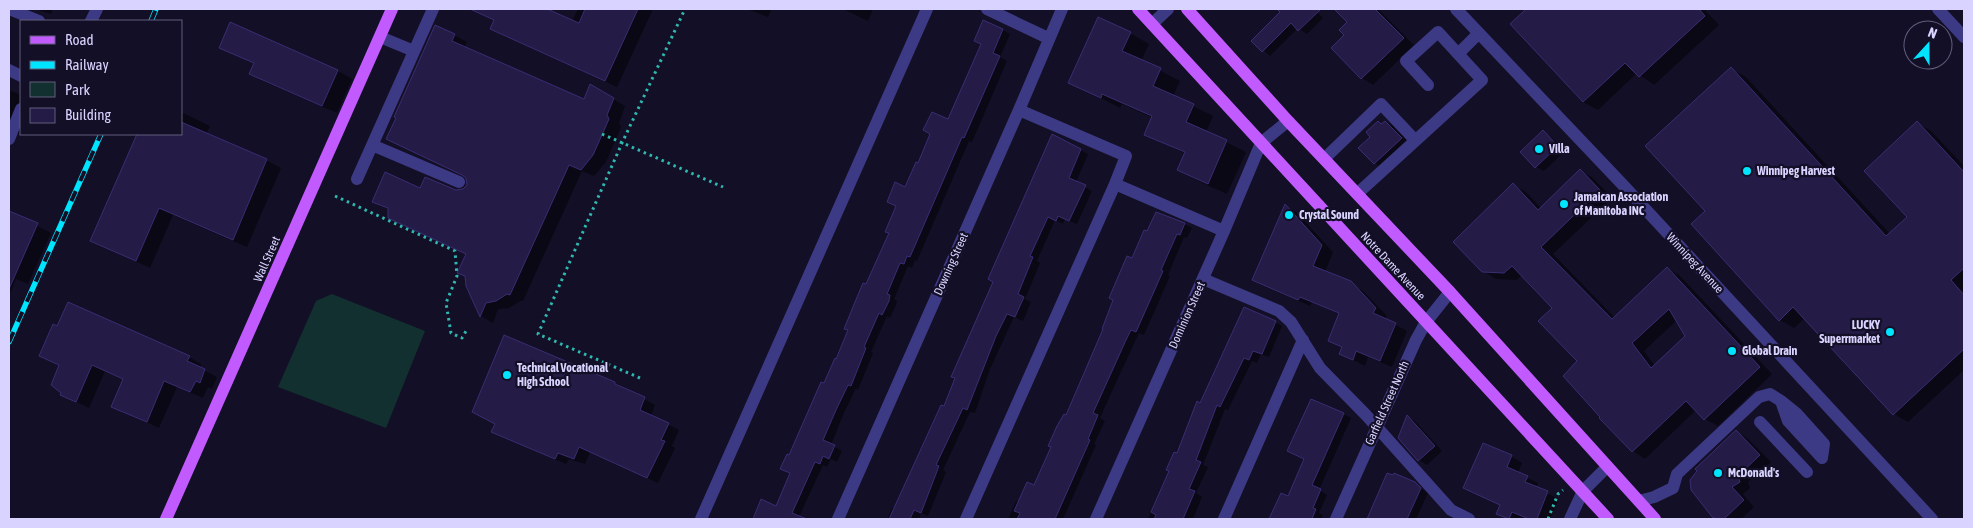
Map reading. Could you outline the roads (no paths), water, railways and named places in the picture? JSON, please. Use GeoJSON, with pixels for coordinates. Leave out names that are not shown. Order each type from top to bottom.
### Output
{"type":"FeatureCollection","features":[{"type":"Feature","properties":{"kind":"main road","name":"Notre Dame Avenue"},"geometry":{"type":"LineString","coordinates":[[1138,9],[1608,519]]}},
{"type":"Feature","properties":{"kind":"main road","name":"Notre Dame Avenue"},"geometry":{"type":"LineString","coordinates":[[1186,9],[1288,121],[1450,292],[1655,519]]}},
{"type":"Feature","properties":{"kind":"main road","name":"Wall Street"},"geometry":{"type":"LineString","coordinates":[[166,519],[380,37],[388,10]]}},
{"type":"Feature","properties":{"kind":"street"},"geometry":{"type":"LineString","coordinates":[[357,179],[433,9]]}},
{"type":"Feature","properties":{"kind":"street"},"geometry":{"type":"LineString","coordinates":[[701,519],[927,9]]}},
{"type":"Feature","properties":{"kind":"street"},"geometry":{"type":"LineString","coordinates":[[987,9],[1048,38]]}},
{"type":"Feature","properties":{"kind":"street","name":"Downing Street"},"geometry":{"type":"LineString","coordinates":[[838,519],[1062,9]]}},
{"type":"Feature","properties":{"kind":"street"},"geometry":{"type":"LineString","coordinates":[[1152,24],[1168,9]]}},
{"type":"Feature","properties":{"kind":"street","name":"Winnipeg Avenue"},"geometry":{"type":"LineString","coordinates":[[1456,9],[1630,192],[1932,519]]}},
{"type":"Feature","properties":{"kind":"street"},"geometry":{"type":"LineString","coordinates":[[1938,9],[1964,37]]}},
{"type":"Feature","properties":{"kind":"street"},"geometry":{"type":"LineString","coordinates":[[9,10],[36,20]]}},
{"type":"Feature","properties":{"kind":"street"},"geometry":{"type":"LineString","coordinates":[[1358,193],[1482,80],[1438,32],[1406,62],[1428,85]]}},
{"type":"Feature","properties":{"kind":"street"},"geometry":{"type":"LineString","coordinates":[[1458,54],[1478,33]]}},
{"type":"Feature","properties":{"kind":"street"},"geometry":{"type":"LineString","coordinates":[[380,37],[414,51]]}},
{"type":"Feature","properties":{"kind":"street"},"geometry":{"type":"LineString","coordinates":[[1325,158],[1381,104],[1415,140]]}},
{"type":"Feature","properties":{"kind":"street"},"geometry":{"type":"LineString","coordinates":[[966,519],[1126,156],[1019,110]]}},
{"type":"Feature","properties":{"kind":"street"},"geometry":{"type":"LineString","coordinates":[[9,139],[20,112]]}},
{"type":"Feature","properties":{"kind":"street","name":"Dominion Street"},"geometry":{"type":"LineString","coordinates":[[1096,519],[1261,143],[1288,121]]}},
{"type":"Feature","properties":{"kind":"street"},"geometry":{"type":"LineString","coordinates":[[372,145],[459,182]]}},
{"type":"Feature","properties":{"kind":"street"},"geometry":{"type":"LineString","coordinates":[[1114,184],[1224,231]]}},
{"type":"Feature","properties":{"kind":"street"},"geometry":{"type":"LineString","coordinates":[[1203,278],[1279,311],[1291,322],[1320,368],[1377,427],[1449,515],[1469,519]]}},
{"type":"Feature","properties":{"kind":"street","name":"Garfield Street North"},"geometry":{"type":"LineString","coordinates":[[1336,519],[1416,340],[1426,322],[1450,292]]}},
{"type":"Feature","properties":{"kind":"street"},"geometry":{"type":"LineString","coordinates":[[1224,519],[1303,340]]}},
{"type":"Feature","properties":{"kind":"street"},"geometry":{"type":"LineString","coordinates":[[1639,501],[1654,497],[1673,488],[1677,474],[1759,397],[1770,394],[1781,401],[1788,421],[1822,458]]}},
{"type":"Feature","properties":{"kind":"street"},"geometry":{"type":"LineString","coordinates":[[1760,422],[1807,472]]}},
{"type":"Feature","properties":{"kind":"street"},"geometry":{"type":"LineString","coordinates":[[1570,519],[1583,491],[1607,467]]}},
{"type":"Feature","properties":{"kind":"railway"},"geometry":{"type":"LineString","coordinates":[[151,20],[156,9]]}},
{"type":"Feature","properties":{"kind":"railway"},"geometry":{"type":"LineString","coordinates":[[9,342],[101,135]]}},
{"type":"Feature","properties":{"kind":"place","name":"Villa"},"geometry":{"type":"Point","coordinates":[1539,149]}},
{"type":"Feature","properties":{"kind":"place","name":"Winnipeg Harvest"},"geometry":{"type":"Point","coordinates":[1747,171]}},
{"type":"Feature","properties":{"kind":"place","name":"Jamaican Association of Manitoba INC"},"geometry":{"type":"Point","coordinates":[1564,204]}},
{"type":"Feature","properties":{"kind":"place","name":"Crystal Sound"},"geometry":{"type":"Point","coordinates":[1289,215]}},
{"type":"Feature","properties":{"kind":"place","name":"LUCKY Superrmarket"},"geometry":{"type":"Point","coordinates":[1890,332]}},
{"type":"Feature","properties":{"kind":"place","name":"Global Drain"},"geometry":{"type":"Point","coordinates":[1732,351]}},
{"type":"Feature","properties":{"kind":"place","name":"Technical Vocational High School"},"geometry":{"type":"Point","coordinates":[507,375]}},
{"type":"Feature","properties":{"kind":"place","name":"McDonald's"},"geometry":{"type":"Point","coordinates":[1718,473]}}]}
